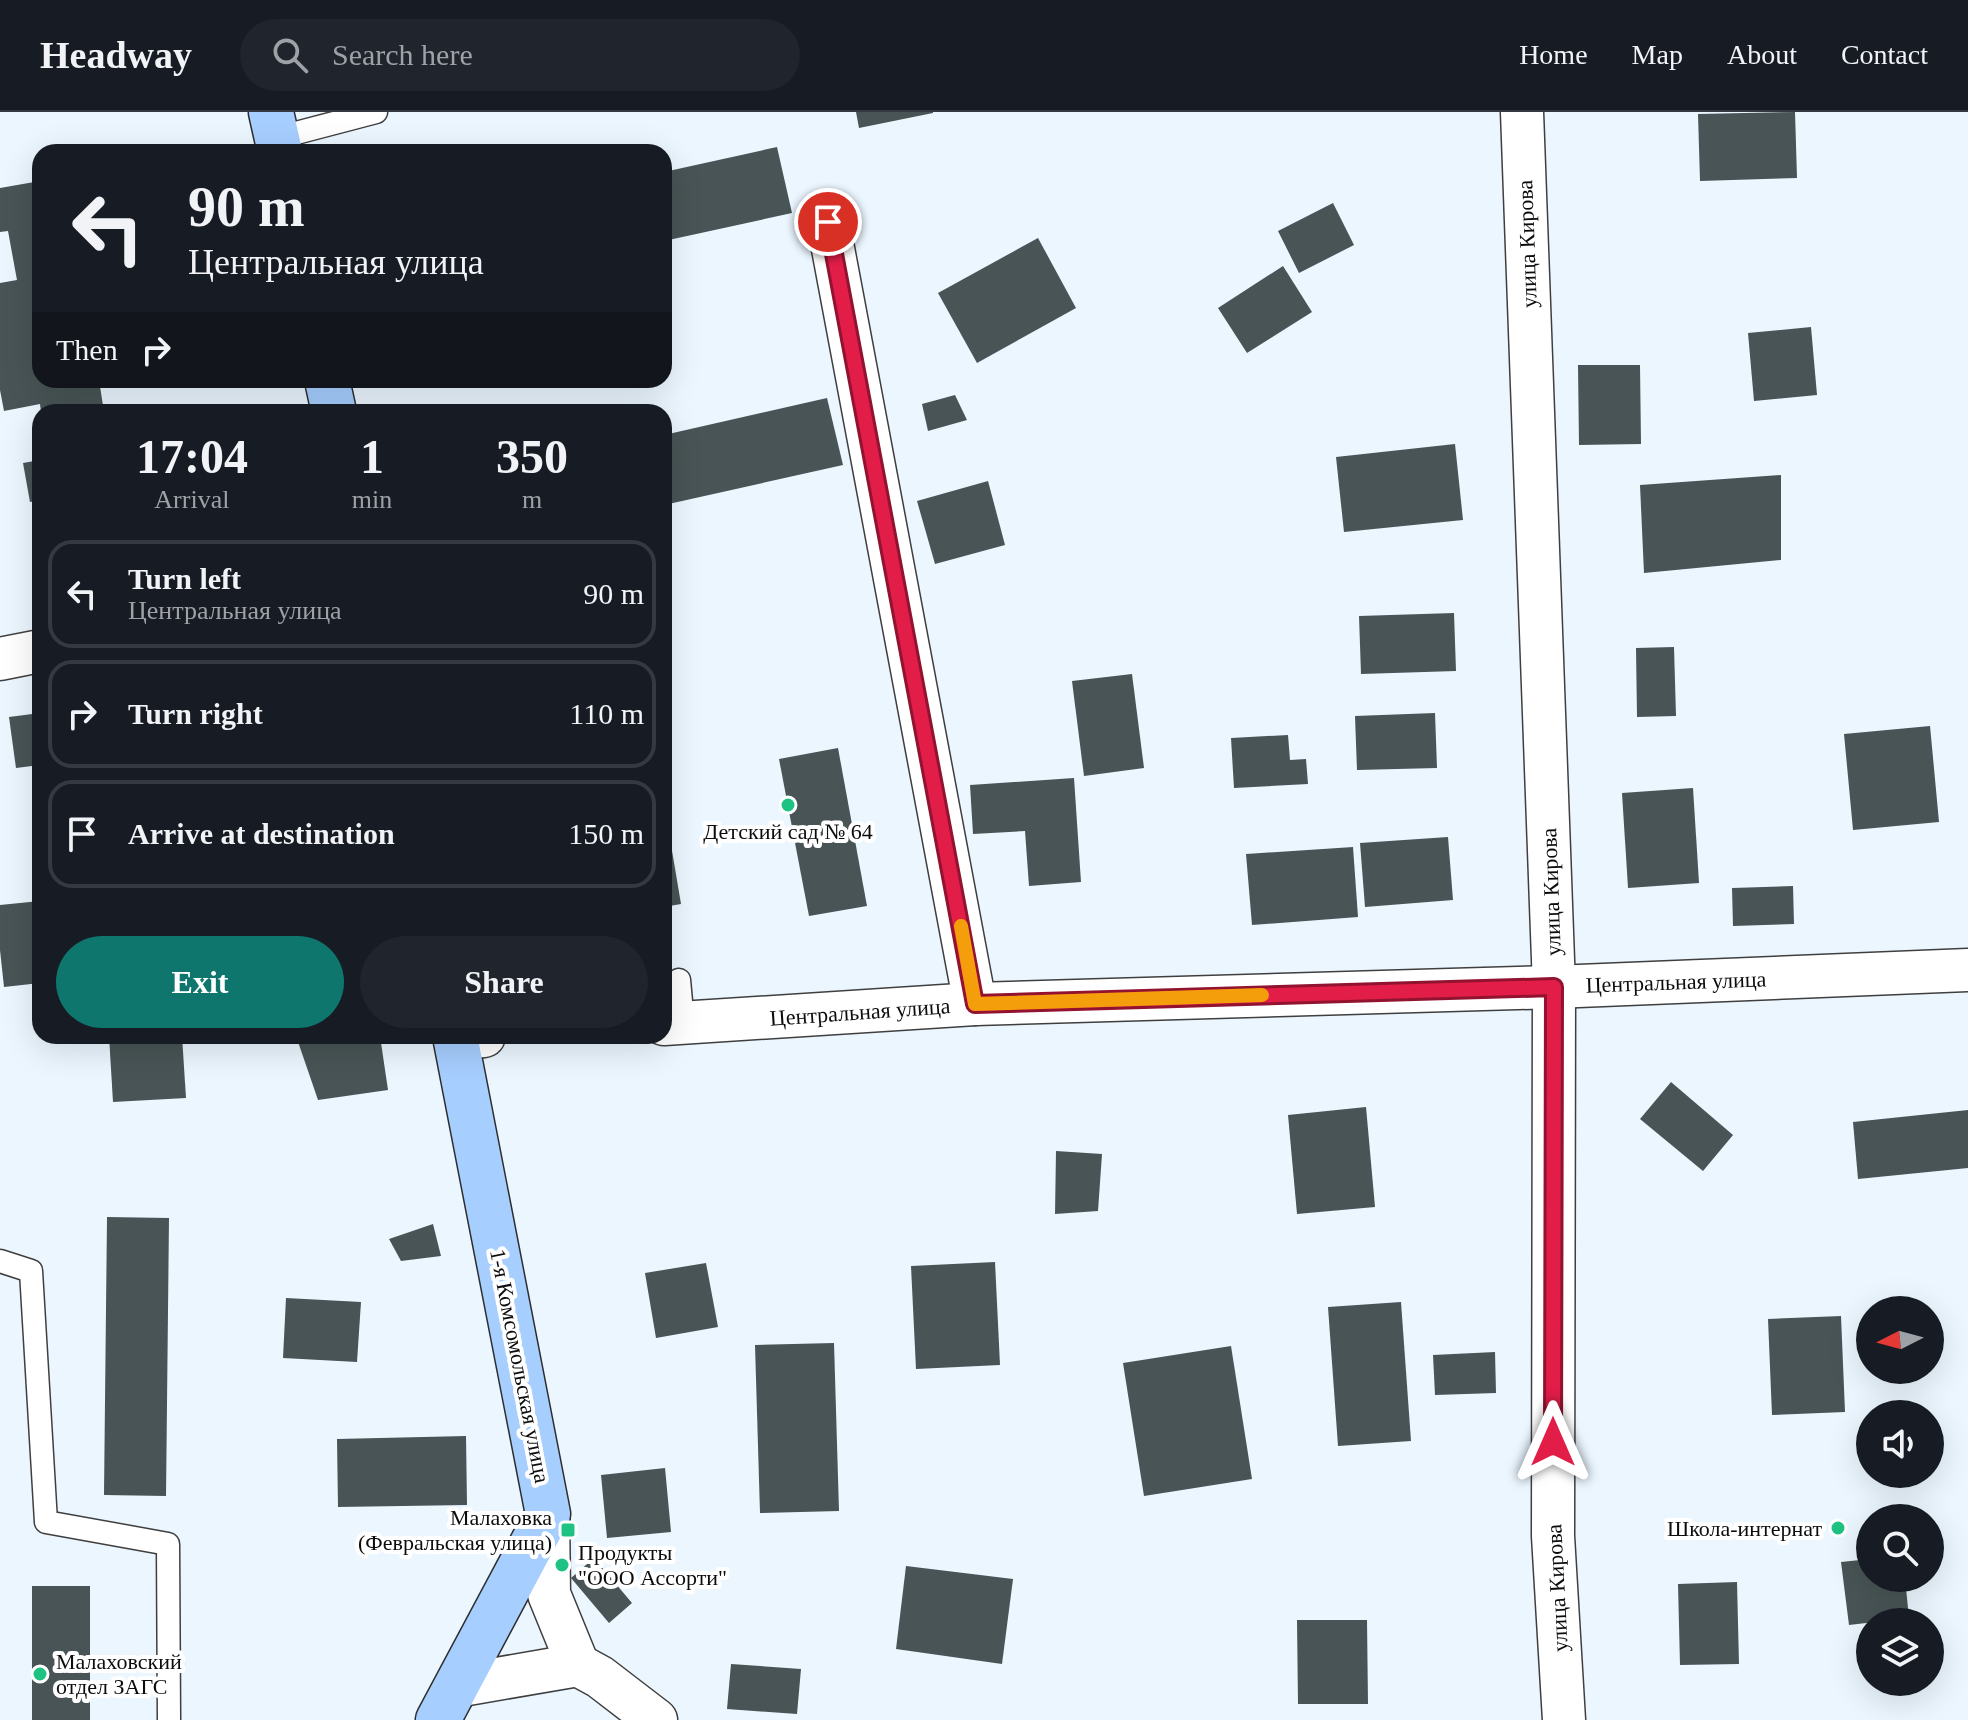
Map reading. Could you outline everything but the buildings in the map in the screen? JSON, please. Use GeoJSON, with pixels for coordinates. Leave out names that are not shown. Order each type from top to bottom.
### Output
{"type":"FeatureCollection","features":[{"type":"Feature","properties":{"kind":"main road","name":"1-я Комсомольская улица"},"geometry":{"type":"LineString","coordinates":[[447,1703],[548,1514],[466,1044]]}},
{"type":"Feature","properties":{"kind":"street","name":"улица Кирова"},"geometry":{"type":"LineString","coordinates":[[1522,112],[1554,987],[1553,1536],[1564,1720]]}},
{"type":"Feature","properties":{"kind":"street"},"geometry":{"type":"LineString","coordinates":[[828,222],[975,1004]]}},
{"type":"Feature","properties":{"kind":"street"},"geometry":{"type":"LineString","coordinates":[[0,659],[32,653]]}},
{"type":"Feature","properties":{"kind":"street","name":"Центральная улица"},"geometry":{"type":"LineString","coordinates":[[674,1024],[975,1004],[1554,987],[1968,970]]}},
{"type":"Feature","properties":{"kind":"street"},"geometry":{"type":"LineString","coordinates":[[548,1514],[549,1594],[578,1665],[600,1677],[656,1720]]}},
{"type":"Feature","properties":{"kind":"street"},"geometry":{"type":"LineString","coordinates":[[447,1703],[578,1665]]}},
{"type":"Feature","properties":{"kind":"lane"},"geometry":{"type":"LineString","coordinates":[[276,134],[376,112]]}},
{"type":"Feature","properties":{"kind":"lane"},"geometry":{"type":"LineString","coordinates":[[674,1024],[679,980]]}},
{"type":"Feature","properties":{"kind":"lane"},"geometry":{"type":"LineString","coordinates":[[0,1261],[31,1271],[46,1522],[168,1544],[169,1720]]}},
{"type":"Feature","properties":{"kind":"slow traffic"},"geometry":{"type":"LineString","coordinates":[[961,926],[975,1004],[1262,995]]}},
{"type":"Feature","properties":{"kind":"place","name":"Детский сад № 64"},"geometry":{"type":"Point","coordinates":[788,805]}},
{"type":"Feature","properties":{"kind":"place","name":"Школа-интернат"},"geometry":{"type":"Point","coordinates":[1838,1528]}},
{"type":"Feature","properties":{"kind":"place","name":"Малаховка (Февральская улица)"},"geometry":{"type":"Point","coordinates":[568,1530]}},
{"type":"Feature","properties":{"kind":"place","name":"Продукты \"ООО Ассорти\""},"geometry":{"type":"Point","coordinates":[562,1565]}},
{"type":"Feature","properties":{"kind":"place","name":"Малаховский отдел ЗАГС"},"geometry":{"type":"Point","coordinates":[40,1674]}},
{"type":"Feature","properties":{"kind":"route"},"geometry":{"type":"LineString","coordinates":[[828,222],[975,1004],[1554,987],[1553,1442]]}}]}
